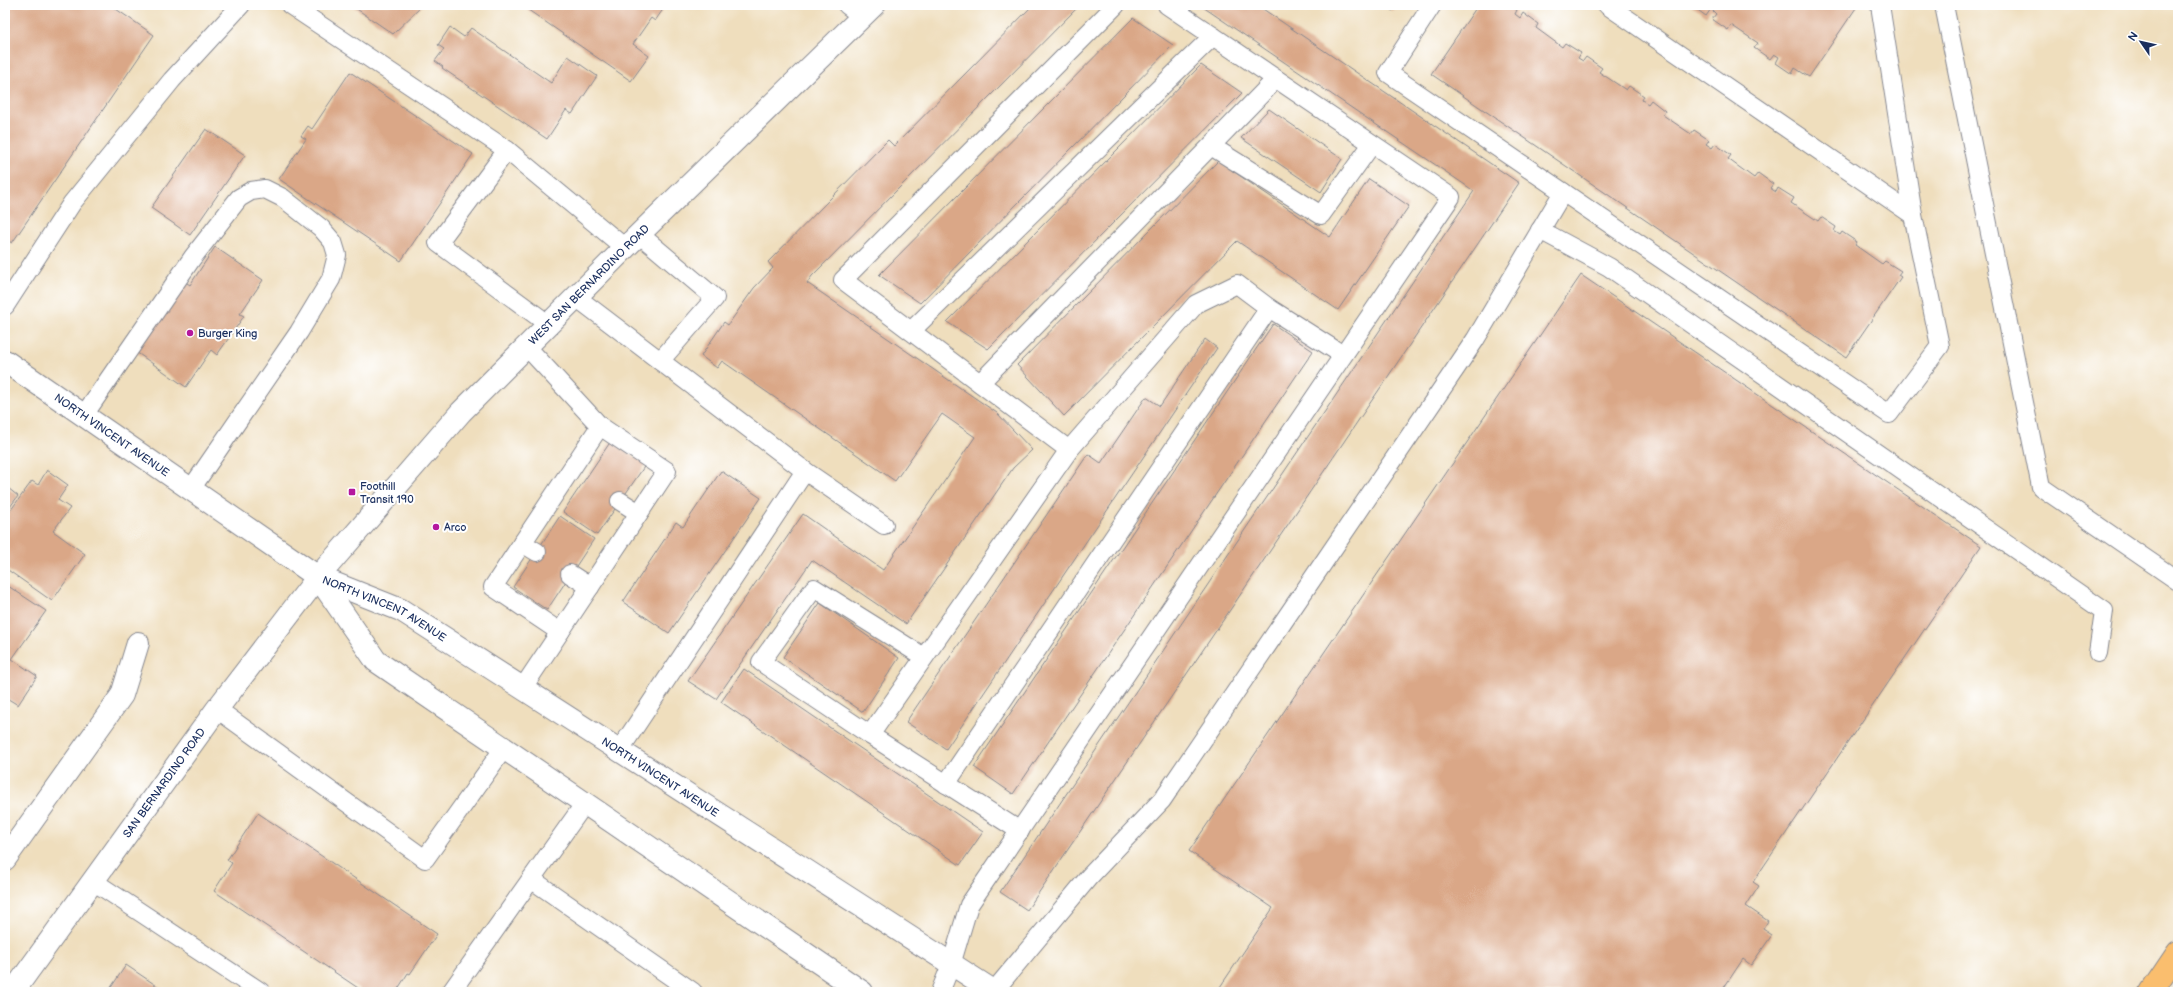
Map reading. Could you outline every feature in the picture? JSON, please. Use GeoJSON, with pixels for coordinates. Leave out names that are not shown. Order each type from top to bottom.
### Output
{"type":"FeatureCollection","features":[{"type":"Feature","properties":{"kind":"main road"},"geometry":{"type":"LineString","coordinates":[[2151,992],[2178,952]]}},
{"type":"Feature","properties":{"kind":"street","name":"WEST SAN BERNARDINO ROAD"},"geometry":{"type":"LineString","coordinates":[[318,577],[461,412],[861,9]]}},
{"type":"Feature","properties":{"kind":"street","name":"NORTH VINCENT AVENUE"},"geometry":{"type":"LineString","coordinates":[[5,361],[318,577],[401,610],[995,992]]}},
{"type":"Feature","properties":{"kind":"street","name":"NORTH VINCENT AVENUE"},"geometry":{"type":"LineString","coordinates":[[318,577],[376,661],[862,992]]}},
{"type":"Feature","properties":{"kind":"street","name":"SAN BERNARDINO ROAD"},"geometry":{"type":"LineString","coordinates":[[13,992],[217,709],[318,577]]}},
{"type":"Feature","properties":{"kind":"street"},"geometry":{"type":"LineString","coordinates":[[5,859],[122,695],[138,643]]}},
{"type":"Feature","properties":{"kind":"lane"},"geometry":{"type":"LineString","coordinates":[[5,306],[72,203],[172,80],[241,5]]}},
{"type":"Feature","properties":{"kind":"lane"},"geometry":{"type":"LineString","coordinates":[[290,5],[507,150],[632,241],[715,298],[660,361]]}},
{"type":"Feature","properties":{"kind":"lane"},"geometry":{"type":"LineString","coordinates":[[1069,450],[843,280],[1116,5]]}},
{"type":"Feature","properties":{"kind":"lane"},"geometry":{"type":"LineString","coordinates":[[940,992],[951,965],[969,905],[1450,197],[1167,5]]}},
{"type":"Feature","properties":{"kind":"lane"},"geometry":{"type":"LineString","coordinates":[[1432,5],[1388,73],[1889,414],[1940,346],[1913,216],[1880,5]]}},
{"type":"Feature","properties":{"kind":"lane"},"geometry":{"type":"LineString","coordinates":[[1607,5],[1913,216]]}},
{"type":"Feature","properties":{"kind":"lane"},"geometry":{"type":"LineString","coordinates":[[1944,5],[2041,487],[2178,581]]}},
{"type":"Feature","properties":{"kind":"lane"},"geometry":{"type":"LineString","coordinates":[[911,331],[1213,36]]}},
{"type":"Feature","properties":{"kind":"lane"},"geometry":{"type":"LineString","coordinates":[[980,383],[1276,79]]}},
{"type":"Feature","properties":{"kind":"lane"},"geometry":{"type":"LineString","coordinates":[[1211,146],[1321,215],[1372,144]]}},
{"type":"Feature","properties":{"kind":"lane"},"geometry":{"type":"LineString","coordinates":[[507,150],[438,243],[548,324]]}},
{"type":"Feature","properties":{"kind":"lane"},"geometry":{"type":"LineString","coordinates":[[84,415],[193,257],[239,198],[250,191],[265,189],[283,198],[320,228],[333,242],[337,255],[331,279],[299,332],[191,489]]}},
{"type":"Feature","properties":{"kind":"lane"},"geometry":{"type":"LineString","coordinates":[[995,992],[1089,877],[1162,800],[1475,340],[1563,192]]}},
{"type":"Feature","properties":{"kind":"lane"},"geometry":{"type":"LineString","coordinates":[[1540,230],[1608,266],[2104,611],[2098,653]]}},
{"type":"Feature","properties":{"kind":"lane"},"geometry":{"type":"LineString","coordinates":[[870,735],[1069,450],[1196,304],[1237,284],[1269,308],[1344,355]]}},
{"type":"Feature","properties":{"kind":"lane"},"geometry":{"type":"LineString","coordinates":[[576,296],[804,471],[884,525]]}},
{"type":"Feature","properties":{"kind":"lane"},"geometry":{"type":"LineString","coordinates":[[946,784],[1269,308]]}},
{"type":"Feature","properties":{"kind":"lane"},"geometry":{"type":"LineString","coordinates":[[522,689],[667,471],[600,426],[526,346]]}},
{"type":"Feature","properties":{"kind":"lane"},"geometry":{"type":"LineString","coordinates":[[560,632],[492,587],[529,547],[578,474],[600,426]]}},
{"type":"Feature","properties":{"kind":"lane"},"geometry":{"type":"LineString","coordinates":[[619,751],[804,471]]}},
{"type":"Feature","properties":{"kind":"lane"},"geometry":{"type":"LineString","coordinates":[[620,501],[639,513]]}},
{"type":"Feature","properties":{"kind":"lane"},"geometry":{"type":"LineString","coordinates":[[570,574],[590,587]]}},
{"type":"Feature","properties":{"kind":"lane"},"geometry":{"type":"LineString","coordinates":[[924,657],[814,588],[761,662],[870,735],[1020,831]]}},
{"type":"Feature","properties":{"kind":"lane"},"geometry":{"type":"LineString","coordinates":[[217,709],[426,859],[504,748]]}},
{"type":"Feature","properties":{"kind":"lane"},"geometry":{"type":"LineString","coordinates":[[451,992],[585,803]]}},
{"type":"Feature","properties":{"kind":"lane"},"geometry":{"type":"LineString","coordinates":[[531,879],[693,992]]}},
{"type":"Feature","properties":{"kind":"lane"},"geometry":{"type":"LineString","coordinates":[[93,881],[261,992]]}},
{"type":"Feature","properties":{"kind":"building"},"geometry":{"type":"Polygon","coordinates":[[[5,5],[115,5],[113,7],[154,35],[12,243],[5,239],[5,5]]]}},
{"type":"Feature","properties":{"kind":"building"},"geometry":{"type":"Polygon","coordinates":[[[351,5],[423,5],[393,34],[351,5]]]}},
{"type":"Feature","properties":{"kind":"building"},"geometry":{"type":"Polygon","coordinates":[[[521,5],[666,5],[655,21],[651,18],[633,44],[649,56],[631,81],[521,5]]]}},
{"type":"Feature","properties":{"kind":"building"},"geometry":{"type":"Polygon","coordinates":[[[1033,5],[1080,5],[812,276],[807,283],[997,413],[1032,450],[1013,468],[906,624],[812,560],[716,699],[688,681],[803,514],[883,570],[975,437],[942,414],[895,481],[722,361],[717,368],[701,356],[724,322],[728,325],[754,288],[773,268],[768,262],[888,140],[894,146],[1033,5]]]}},
{"type":"Feature","properties":{"kind":"building"},"geometry":{"type":"Polygon","coordinates":[[[1200,5],[1257,5],[1519,183],[1027,910],[1000,892],[1474,191],[1200,5]]]}},
{"type":"Feature","properties":{"kind":"building"},"geometry":{"type":"Polygon","coordinates":[[[1386,5],[1399,5],[1392,11],[1386,5]]]}},
{"type":"Feature","properties":{"kind":"building"},"geometry":{"type":"Polygon","coordinates":[[[1478,5],[1510,5],[1517,10],[1515,14],[1520,18],[1523,13],[1538,24],[1536,28],[1562,47],[1565,43],[1581,53],[1578,58],[1583,61],[1586,57],[1602,68],[1599,72],[1626,90],[1629,86],[1644,96],[1642,100],[1648,104],[1651,100],[1665,111],[1663,115],[1691,134],[1694,130],[1709,140],[1706,144],[1712,148],[1715,144],[1731,155],[1728,159],[1754,178],[1758,173],[1773,184],[1770,188],[1776,192],[1778,188],[1794,198],[1791,203],[1818,221],[1821,217],[1836,227],[1834,231],[1840,235],[1842,232],[1857,242],[1855,245],[1882,264],[1885,261],[1901,271],[1898,275],[1901,277],[1846,357],[1431,74],[1478,5]]]}},
{"type":"Feature","properties":{"kind":"building"},"geometry":{"type":"Polygon","coordinates":[[[1691,5],[1858,5],[1809,77],[1795,68],[1792,74],[1776,63],[1779,57],[1774,54],[1770,59],[1754,48],[1758,43],[1731,25],[1728,30],[1712,19],[1716,14],[1711,9],[1706,16],[1691,5]]]}},
{"type":"Feature","properties":{"kind":"building"},"geometry":{"type":"Polygon","coordinates":[[[1133,18],[1173,45],[920,303],[879,275],[1133,18]]]}},
{"type":"Feature","properties":{"kind":"building"},"geometry":{"type":"Polygon","coordinates":[[[450,27],[464,37],[471,28],[551,83],[568,56],[597,76],[572,114],[566,110],[547,139],[442,68],[443,67],[435,61],[444,49],[438,45],[450,27]]]}},
{"type":"Feature","properties":{"kind":"building"},"geometry":{"type":"Polygon","coordinates":[[[1201,65],[1242,93],[988,349],[947,322],[1201,65]]]}},
{"type":"Feature","properties":{"kind":"building"},"geometry":{"type":"Polygon","coordinates":[[[350,72],[473,154],[401,261],[279,179],[306,139],[301,136],[308,126],[312,129],[350,72]]]}},
{"type":"Feature","properties":{"kind":"building"},"geometry":{"type":"Polygon","coordinates":[[[1269,109],[1342,159],[1321,192],[1241,138],[1269,109]]]}},
{"type":"Feature","properties":{"kind":"building"},"geometry":{"type":"Polygon","coordinates":[[[206,129],[245,155],[190,235],[151,208],[206,129]]]}},
{"type":"Feature","properties":{"kind":"building"},"geometry":{"type":"Polygon","coordinates":[[[1218,161],[1330,237],[1369,179],[1409,206],[1338,310],[1237,241],[1064,416],[1017,365],[1218,161]]]}},
{"type":"Feature","properties":{"kind":"building","name":"Burger King"},"geometry":{"type":"Polygon","coordinates":[[[215,247],[263,280],[240,314],[244,316],[217,355],[211,350],[186,387],[136,352],[184,281],[190,285],[215,247]]]}},
{"type":"Feature","properties":{"kind":"building"},"geometry":{"type":"Polygon","coordinates":[[[1581,275],[1981,546],[1753,882],[1759,886],[1746,906],[1768,921],[1763,929],[1772,935],[1751,965],[1743,959],[1721,992],[1221,992],[1218,990],[1273,908],[1189,851],[1581,275]]]}},
{"type":"Feature","properties":{"kind":"building"},"geometry":{"type":"Polygon","coordinates":[[[1273,324],[1313,351],[1013,794],[974,767],[1273,324]]]}},
{"type":"Feature","properties":{"kind":"building"},"geometry":{"type":"Polygon","coordinates":[[[1205,339],[1217,348],[946,749],[906,722],[1088,454],[1101,463],[1146,397],[1160,406],[1205,339]]]}},
{"type":"Feature","properties":{"kind":"building"},"geometry":{"type":"Polygon","coordinates":[[[611,441],[646,464],[597,535],[563,512],[611,441]]]}},
{"type":"Feature","properties":{"kind":"building"},"geometry":{"type":"Polygon","coordinates":[[[47,470],[68,485],[58,500],[70,508],[53,531],[85,554],[52,601],[5,568],[5,518],[32,481],[38,485],[47,470]]]}},
{"type":"Feature","properties":{"kind":"building"},"geometry":{"type":"Polygon","coordinates":[[[721,471],[761,498],[669,633],[623,602],[676,522],[683,527],[721,471]]]}},
{"type":"Feature","properties":{"kind":"building"},"geometry":{"type":"Polygon","coordinates":[[[8,488],[18,496],[10,507],[5,503],[5,492],[8,488]]]}},
{"type":"Feature","properties":{"kind":"building"},"geometry":{"type":"Polygon","coordinates":[[[560,516],[594,539],[547,610],[513,587],[560,516]]]}},
{"type":"Feature","properties":{"kind":"building"},"geometry":{"type":"Polygon","coordinates":[[[5,584],[46,611],[12,659],[37,676],[18,705],[5,697],[5,584]]]}},
{"type":"Feature","properties":{"kind":"building"},"geometry":{"type":"Polygon","coordinates":[[[820,603],[899,658],[863,712],[783,657],[820,603]]]}},
{"type":"Feature","properties":{"kind":"building"},"geometry":{"type":"Polygon","coordinates":[[[744,669],[983,832],[960,865],[721,702],[744,669]]]}},
{"type":"Feature","properties":{"kind":"building"},"geometry":{"type":"Polygon","coordinates":[[[258,813],[437,934],[396,992],[364,992],[214,891],[232,863],[227,860],[258,813]]]}},
{"type":"Feature","properties":{"kind":"building"},"geometry":{"type":"Polygon","coordinates":[[[126,965],[166,992],[108,992],[126,965]]]}},
{"type":"Feature","properties":{"kind":"place","name":"Burger King"},"geometry":{"type":"Point","coordinates":[190,333]}},
{"type":"Feature","properties":{"kind":"place","name":"Foothill Transit 190"},"geometry":{"type":"Point","coordinates":[352,492]}},
{"type":"Feature","properties":{"kind":"place","name":"Arco"},"geometry":{"type":"Point","coordinates":[436,527]}}]}
